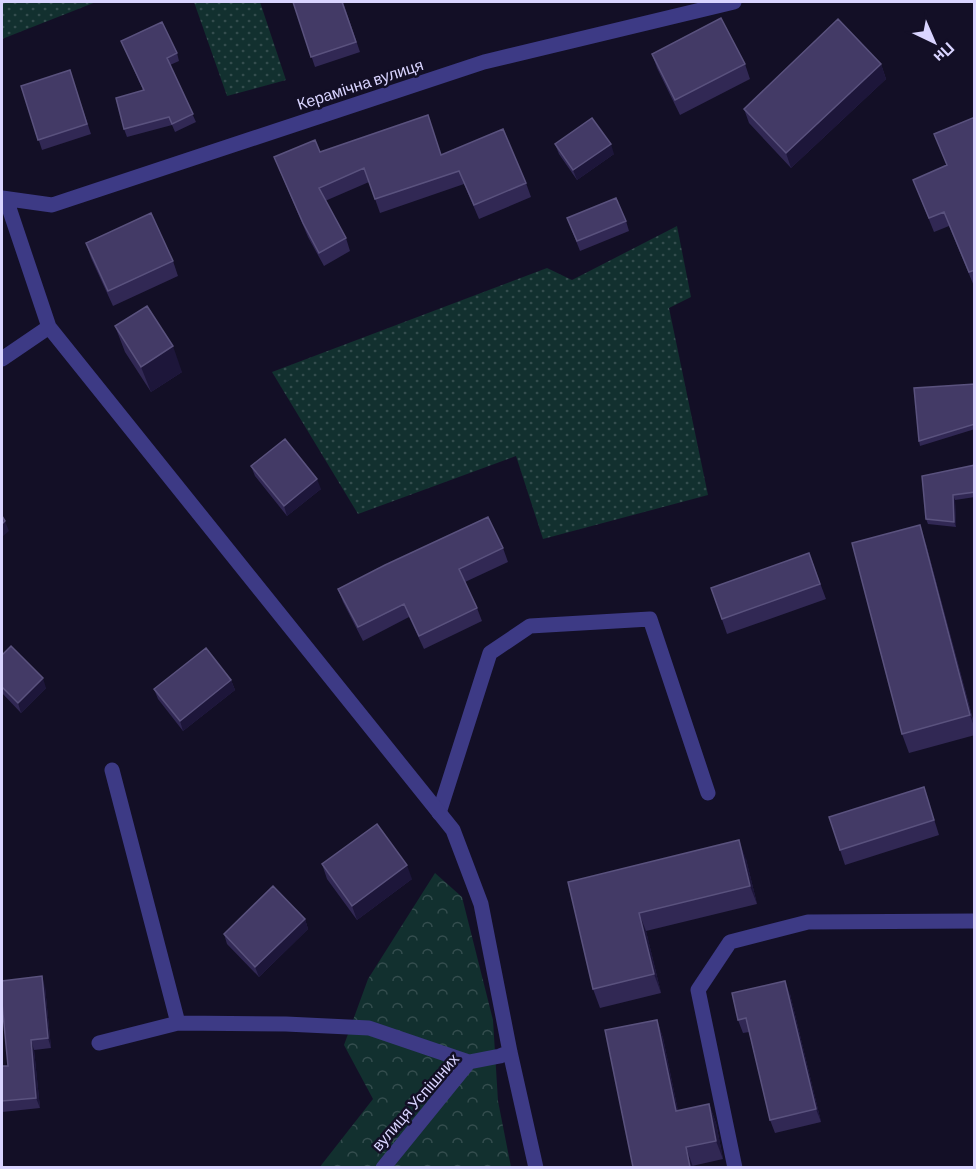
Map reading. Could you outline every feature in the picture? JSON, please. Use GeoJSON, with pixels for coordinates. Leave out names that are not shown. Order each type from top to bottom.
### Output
{"type":"FeatureCollection","features":[{"type":"Feature","properties":{"kind":"street","name":"Керамічна вулиця"},"geometry":{"type":"LineString","coordinates":[[4,199],[51,205],[484,62],[734,2]]}},
{"type":"Feature","properties":{"kind":"street"},"geometry":{"type":"LineString","coordinates":[[4,199],[49,327],[453,830],[481,904],[510,1052],[536,1167]]}},
{"type":"Feature","properties":{"kind":"street"},"geometry":{"type":"LineString","coordinates":[[2,359],[49,327]]}},
{"type":"Feature","properties":{"kind":"street"},"geometry":{"type":"LineString","coordinates":[[439,813],[490,652],[530,626],[650,619],[708,793]]}},
{"type":"Feature","properties":{"kind":"street"},"geometry":{"type":"LineString","coordinates":[[112,770],[178,1023]]}},
{"type":"Feature","properties":{"kind":"street"},"geometry":{"type":"LineString","coordinates":[[735,1167],[698,990],[730,942],[808,922],[975,921]]}},
{"type":"Feature","properties":{"kind":"street"},"geometry":{"type":"LineString","coordinates":[[99,1043],[178,1023],[286,1024],[369,1028],[469,1062]]}},
{"type":"Feature","properties":{"kind":"street","name":"вулиця Успішних"},"geometry":{"type":"LineString","coordinates":[[383,1167],[469,1062],[510,1052]]}},
{"type":"Feature","properties":{"kind":"green space"},"geometry":{"type":"Polygon","coordinates":[[[2,2],[96,2],[2,39],[2,2]]]}},
{"type":"Feature","properties":{"kind":"green space"},"geometry":{"type":"Polygon","coordinates":[[[194,2],[260,2],[286,80],[227,96],[194,2]]]}},
{"type":"Feature","properties":{"kind":"green space"},"geometry":{"type":"Polygon","coordinates":[[[677,226],[691,297],[669,308],[708,495],[543,539],[516,456],[358,514],[272,372],[547,268],[572,280],[677,226]]]}},
{"type":"Feature","properties":{"kind":"green space"},"geometry":{"type":"Polygon","coordinates":[[[435,873],[462,897],[493,1020],[498,1101],[511,1167],[319,1168],[373,1099],[344,1045],[368,979],[435,873]]]}},
{"type":"Feature","properties":{"kind":"building"},"geometry":{"type":"Polygon","coordinates":[[[293,2],[342,2],[356,42],[311,57],[293,2]]]}},
{"type":"Feature","properties":{"kind":"building"},"geometry":{"type":"Polygon","coordinates":[[[721,18],[745,64],[675,100],[652,54],[721,18]]]}},
{"type":"Feature","properties":{"kind":"building"},"geometry":{"type":"Polygon","coordinates":[[[838,19],[881,64],[786,153],[744,109],[838,19]]]}},
{"type":"Feature","properties":{"kind":"building"},"geometry":{"type":"Polygon","coordinates":[[[162,22],[177,53],[167,58],[193,114],[172,124],[169,117],[124,129],[116,98],[144,90],[121,41],[162,22]]]}},
{"type":"Feature","properties":{"kind":"building"},"geometry":{"type":"Polygon","coordinates":[[[70,70],[87,124],[38,140],[21,86],[70,70]]]}},
{"type":"Feature","properties":{"kind":"building"},"geometry":{"type":"Polygon","coordinates":[[[428,115],[441,155],[503,129],[526,183],[474,205],[459,171],[375,199],[364,168],[319,188],[346,238],[319,253],[274,157],[315,140],[320,152],[428,115]]]}},
{"type":"Feature","properties":{"kind":"building"},"geometry":{"type":"Polygon","coordinates":[[[975,117],[975,270],[969,272],[944,212],[929,218],[913,180],[947,165],[934,134],[975,117]]]}},
{"type":"Feature","properties":{"kind":"building"},"geometry":{"type":"Polygon","coordinates":[[[592,118],[611,144],[573,170],[555,144],[592,118]]]}},
{"type":"Feature","properties":{"kind":"building"},"geometry":{"type":"Polygon","coordinates":[[[616,198],[626,221],[577,241],[567,218],[616,198]]]}},
{"type":"Feature","properties":{"kind":"building"},"geometry":{"type":"Polygon","coordinates":[[[151,213],[173,261],[108,291],[86,243],[151,213]]]}},
{"type":"Feature","properties":{"kind":"building"},"geometry":{"type":"Polygon","coordinates":[[[147,306],[173,346],[141,367],[115,326],[147,306]]]}},
{"type":"Feature","properties":{"kind":"building"},"geometry":{"type":"Polygon","coordinates":[[[975,384],[975,424],[919,441],[914,388],[975,384]]]}},
{"type":"Feature","properties":{"kind":"building"},"geometry":{"type":"Polygon","coordinates":[[[285,439],[317,479],[284,506],[251,466],[285,439]]]}},
{"type":"Feature","properties":{"kind":"building"},"geometry":{"type":"Polygon","coordinates":[[[975,465],[975,492],[953,495],[954,522],[926,519],[922,476],[975,465]]]}},
{"type":"Feature","properties":{"kind":"building"},"geometry":{"type":"Polygon","coordinates":[[[488,517],[503,548],[459,569],[477,608],[419,636],[404,604],[358,627],[338,589],[488,517]]]}},
{"type":"Feature","properties":{"kind":"building"},"geometry":{"type":"Polygon","coordinates":[[[920,525],[970,715],[902,734],[852,543],[920,525]]]}},
{"type":"Feature","properties":{"kind":"building"},"geometry":{"type":"Polygon","coordinates":[[[809,553],[820,584],[722,619],[711,588],[809,553]]]}},
{"type":"Feature","properties":{"kind":"building"},"geometry":{"type":"Polygon","coordinates":[[[11,646],[43,678],[18,703],[2,687],[2,655],[11,646]]]}},
{"type":"Feature","properties":{"kind":"building"},"geometry":{"type":"Polygon","coordinates":[[[206,648],[231,680],[180,721],[154,689],[206,648]]]}},
{"type":"Feature","properties":{"kind":"building"},"geometry":{"type":"Polygon","coordinates":[[[924,787],[934,820],[840,850],[829,817],[924,787]]]}},
{"type":"Feature","properties":{"kind":"building"},"geometry":{"type":"Polygon","coordinates":[[[377,824],[407,865],[352,906],[322,864],[377,824]]]}},
{"type":"Feature","properties":{"kind":"building"},"geometry":{"type":"Polygon","coordinates":[[[739,840],[750,886],[639,913],[654,974],[593,989],[568,882],[739,840]]]}},
{"type":"Feature","properties":{"kind":"building"},"geometry":{"type":"Polygon","coordinates":[[[273,886],[305,919],[255,967],[224,934],[273,886]]]}},
{"type":"Feature","properties":{"kind":"building"},"geometry":{"type":"Polygon","coordinates":[[[42,976],[48,1038],[31,1040],[36,1098],[2,1101],[2,1066],[8,1066],[2,981],[42,976]]]}},
{"type":"Feature","properties":{"kind":"building"},"geometry":{"type":"Polygon","coordinates":[[[785,981],[816,1109],[770,1120],[746,1018],[738,1020],[732,993],[785,981]]]}},
{"type":"Feature","properties":{"kind":"building"},"geometry":{"type":"Polygon","coordinates":[[[657,1020],[676,1111],[709,1104],[716,1141],[686,1147],[690,1167],[633,1167],[605,1030],[657,1020]]]}}]}
